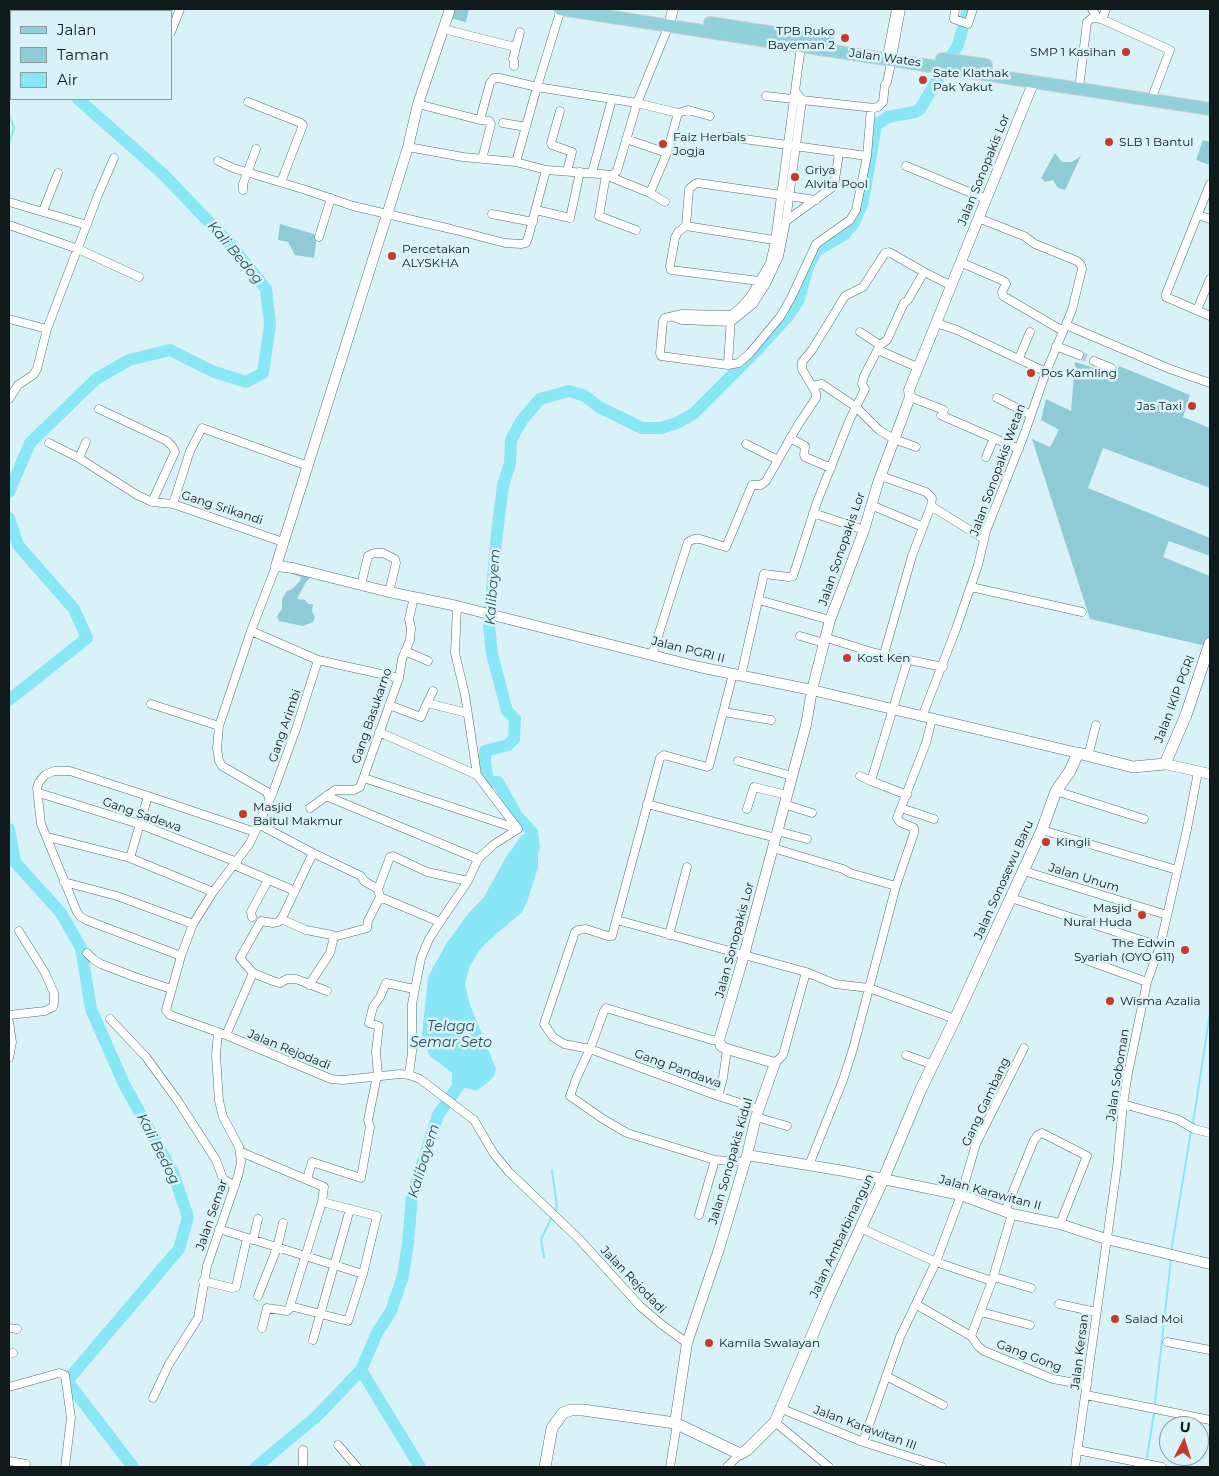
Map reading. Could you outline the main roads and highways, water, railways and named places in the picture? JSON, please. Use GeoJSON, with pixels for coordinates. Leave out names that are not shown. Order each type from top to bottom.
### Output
{"type":"FeatureCollection","features":[{"type":"Feature","properties":{"kind":"main road","name":"Jalan Wates"},"geometry":{"type":"LineString","coordinates":[[561,9],[671,17],[801,46],[890,55]]}},
{"type":"Feature","properties":{"kind":"main road","name":"Jalan Wates"},"geometry":{"type":"LineString","coordinates":[[616,9],[935,62],[1080,80],[1210,101]]}},
{"type":"Feature","properties":{"kind":"main road","name":"Jalan Wates"},"geometry":{"type":"LineString","coordinates":[[965,66],[1034,81],[1210,109]]}},
{"type":"Feature","properties":{"kind":"main road","name":"Jalan IKIP PGRI"},"geometry":{"type":"LineString","coordinates":[[1083,755],[1133,766],[1165,764],[1186,715],[1210,643]]}},
{"type":"Feature","properties":{"kind":"main road","name":"Jalan Sonosewu Baru"},"geometry":{"type":"LineString","coordinates":[[955,1020],[1024,871],[1056,791],[1083,755]]}},
{"type":"Feature","properties":{"kind":"main road","name":"Jalan Ambarbinangun"},"geometry":{"type":"LineString","coordinates":[[545,1467],[552,1428],[567,1411],[583,1410],[676,1424],[740,1454],[747,1450],[775,1422],[825,1305],[883,1180],[921,1088],[955,1020]]}},
{"type":"Feature","properties":{"kind":"water","name":"Telaga Semar Seto"},"geometry":{"type":"Polygon","coordinates":[[[538,830],[538,868],[527,902],[522,912],[479,951],[470,966],[465,984],[469,1002],[496,1068],[494,1076],[476,1091],[466,1088],[459,1089],[452,1084],[452,1073],[430,1056],[423,1044],[422,1035],[428,977],[446,944],[468,914],[484,897],[506,857],[522,835],[538,830]]]}},
{"type":"Feature","properties":{"kind":"waterway","name":"Kalibayem"},"geometry":{"type":"LineString","coordinates":[[534,848],[532,832],[517,816],[498,782],[490,782],[485,763],[485,751],[508,745],[514,739],[515,719],[507,711],[492,654],[489,625],[497,533],[503,485],[510,464],[511,440],[522,420],[540,399],[569,391],[585,396],[599,407],[642,428],[661,428],[677,423],[693,414],[789,315],[799,299],[808,267],[816,251],[845,234],[854,223],[863,202],[876,125],[888,117],[915,112],[920,109],[958,45],[968,9]]}},
{"type":"Feature","properties":{"kind":"waterway","name":"Kali Bedog"},"geometry":{"type":"LineString","coordinates":[[9,492],[30,443],[96,379],[129,360],[170,350],[212,371],[246,382],[263,373],[270,325],[266,289],[230,244],[164,175],[79,100]]}},
{"type":"Feature","properties":{"kind":"waterway"},"geometry":{"type":"LineString","coordinates":[[9,115],[14,128],[9,144]]}},
{"type":"Feature","properties":{"kind":"waterway","name":"Kali Bedog"},"geometry":{"type":"LineString","coordinates":[[9,518],[18,545],[74,609],[87,638],[9,700]]}},
{"type":"Feature","properties":{"kind":"waterway","name":"Kali Bedog"},"geometry":{"type":"LineString","coordinates":[[9,829],[15,862],[61,913],[81,948],[91,1009],[124,1084],[173,1173],[188,1217],[179,1249],[67,1381],[133,1467]]}},
{"type":"Feature","properties":{"kind":"waterway"},"geometry":{"type":"LineString","coordinates":[[1193,1123],[1210,1013]]}},
{"type":"Feature","properties":{"kind":"waterway","name":"Kalibayem"},"geometry":{"type":"LineString","coordinates":[[361,1370],[377,1333],[391,1311],[403,1276],[412,1196],[438,1115],[467,1074]]}},
{"type":"Feature","properties":{"kind":"waterway"},"geometry":{"type":"LineString","coordinates":[[1171,1252],[1191,1131]]}},
{"type":"Feature","properties":{"kind":"waterway"},"geometry":{"type":"LineString","coordinates":[[552,1170],[557,1207],[554,1213]]}},
{"type":"Feature","properties":{"kind":"waterway"},"geometry":{"type":"LineString","coordinates":[[544,1257],[541,1239],[552,1217]]}},
{"type":"Feature","properties":{"kind":"waterway"},"geometry":{"type":"LineString","coordinates":[[1155,1403],[1171,1259]]}},
{"type":"Feature","properties":{"kind":"waterway","name":"Kali Bedog"},"geometry":{"type":"LineString","coordinates":[[256,1467],[317,1416],[361,1370],[420,1467]]}},
{"type":"Feature","properties":{"kind":"waterway"},"geometry":{"type":"LineString","coordinates":[[1147,1457],[1154,1413]]}},
{"type":"Feature","properties":{"kind":"tunnel"},"geometry":{"type":"LineString","coordinates":[[1079,355],[1094,361]]}},
{"type":"Feature","properties":{"kind":"place","name":"TPB Ruko Bayeman 2"},"geometry":{"type":"Point","coordinates":[845,38]}},
{"type":"Feature","properties":{"kind":"place","name":"SMP 1 Kasihan"},"geometry":{"type":"Point","coordinates":[1126,52]}},
{"type":"Feature","properties":{"kind":"place","name":"Sate Klathak Pak Yakut"},"geometry":{"type":"Point","coordinates":[923,80]}},
{"type":"Feature","properties":{"kind":"place","name":"SLB 1 Bantul"},"geometry":{"type":"Point","coordinates":[1109,142]}},
{"type":"Feature","properties":{"kind":"place","name":"Faiz Herbals Jogja"},"geometry":{"type":"Point","coordinates":[663,144]}},
{"type":"Feature","properties":{"kind":"place","name":"Griya Alvita Pool"},"geometry":{"type":"Point","coordinates":[795,177]}},
{"type":"Feature","properties":{"kind":"place","name":"Percetakan ALYSKHA"},"geometry":{"type":"Point","coordinates":[392,256]}},
{"type":"Feature","properties":{"kind":"place","name":"Pos Kamling"},"geometry":{"type":"Point","coordinates":[1031,373]}},
{"type":"Feature","properties":{"kind":"place","name":"Jas Taxi"},"geometry":{"type":"Point","coordinates":[1192,406]}},
{"type":"Feature","properties":{"kind":"place","name":"Kost Ken"},"geometry":{"type":"Point","coordinates":[847,658]}},
{"type":"Feature","properties":{"kind":"place","name":"Masjid Baitul Makmur"},"geometry":{"type":"Point","coordinates":[243,814]}},
{"type":"Feature","properties":{"kind":"place","name":"Kingli"},"geometry":{"type":"Point","coordinates":[1046,842]}},
{"type":"Feature","properties":{"kind":"place","name":"Masjid Nural Huda"},"geometry":{"type":"Point","coordinates":[1142,915]}},
{"type":"Feature","properties":{"kind":"place","name":"The Edwin Syariah (OYO 611)"},"geometry":{"type":"Point","coordinates":[1185,950]}},
{"type":"Feature","properties":{"kind":"place","name":"Wisma Azalia"},"geometry":{"type":"Point","coordinates":[1110,1001]}},
{"type":"Feature","properties":{"kind":"place","name":"Salad Moi"},"geometry":{"type":"Point","coordinates":[1115,1319]}},
{"type":"Feature","properties":{"kind":"place","name":"Kamila Swalayan"},"geometry":{"type":"Point","coordinates":[709,1343]}}]}
